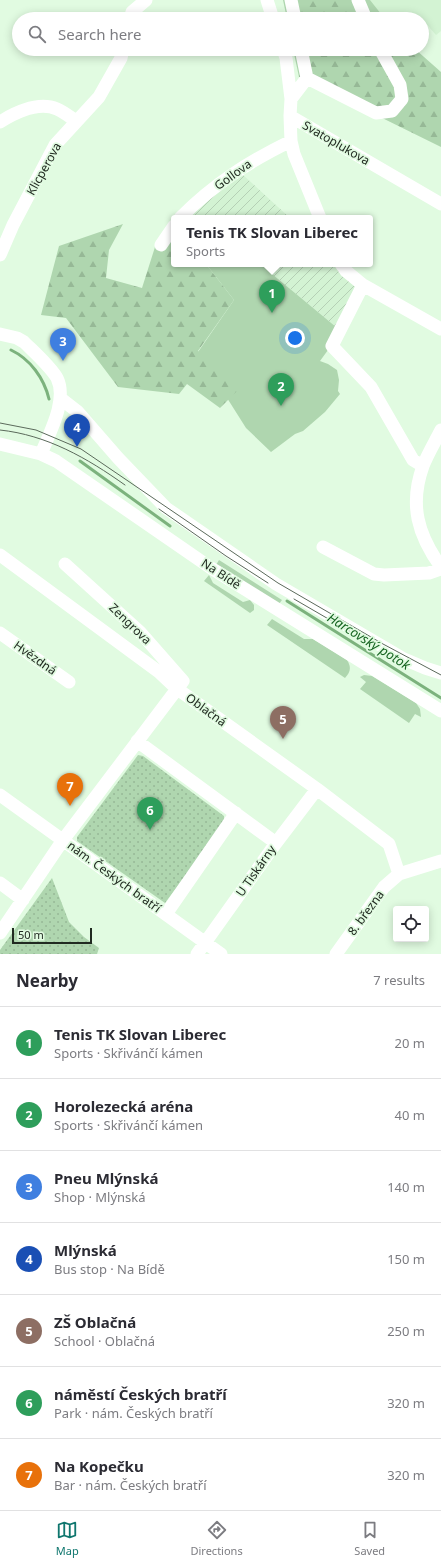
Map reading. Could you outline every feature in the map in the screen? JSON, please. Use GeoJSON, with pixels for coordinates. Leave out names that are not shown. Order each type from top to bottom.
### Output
{"type":"FeatureCollection","features":[{"type":"Feature","properties":{"kind":"street"},"geometry":{"type":"LineString","coordinates":[[132,12],[146,0]]}},
{"type":"Feature","properties":{"kind":"street"},"geometry":{"type":"LineString","coordinates":[[267,0],[271,12]]}},
{"type":"Feature","properties":{"kind":"street"},"geometry":{"type":"LineString","coordinates":[[290,0],[293,12]]}},
{"type":"Feature","properties":{"kind":"street"},"geometry":{"type":"LineString","coordinates":[[358,0],[363,12]]}},
{"type":"Feature","properties":{"kind":"street","name":"Klicperova"},"geometry":{"type":"LineString","coordinates":[[0,255],[13,225],[55,145],[99,97],[121,56]]}},
{"type":"Feature","properties":{"kind":"street","name":"Svatoplukova"},"geometry":{"type":"LineString","coordinates":[[285,56],[291,99],[290,116],[441,204]]}},
{"type":"Feature","properties":{"kind":"street"},"geometry":{"type":"LineString","coordinates":[[303,56],[308,78],[376,113],[392,111],[402,99],[400,85],[384,56]]}},
{"type":"Feature","properties":{"kind":"street"},"geometry":{"type":"LineString","coordinates":[[291,99],[308,78]]}},
{"type":"Feature","properties":{"kind":"street"},"geometry":{"type":"LineString","coordinates":[[0,122],[12,114],[40,106],[49,106],[76,121]]}},
{"type":"Feature","properties":{"kind":"street"},"geometry":{"type":"LineString","coordinates":[[290,116],[291,141],[294,154],[319,215]]}},
{"type":"Feature","properties":{"kind":"street","name":"Gollova"},"geometry":{"type":"LineString","coordinates":[[184,215],[233,173],[258,157],[291,141]]}},
{"type":"Feature","properties":{"kind":"street"},"geometry":{"type":"LineString","coordinates":[[161,245],[171,230]]}},
{"type":"Feature","properties":{"kind":"street"},"geometry":{"type":"LineString","coordinates":[[343,267],[363,285],[441,329]]}},
{"type":"Feature","properties":{"kind":"street"},"geometry":{"type":"LineString","coordinates":[[363,285],[332,346],[371,387],[413,460],[423,466]]}},
{"type":"Feature","properties":{"kind":"street"},"geometry":{"type":"LineString","coordinates":[[0,334],[17,338],[24,342],[56,378],[59,386],[60,398],[53,423],[40,454]]}},
{"type":"Feature","properties":{"kind":"street"},"geometry":{"type":"LineString","coordinates":[[60,398],[78,412],[118,458],[166,508],[276,584],[391,652],[425,668],[441,672]]}},
{"type":"Feature","properties":{"kind":"street"},"geometry":{"type":"LineString","coordinates":[[323,547],[374,574],[429,573],[441,568],[425,542],[417,515],[417,497],[423,466],[441,430]]}},
{"type":"Feature","properties":{"kind":"street","name":"Na Bídě"},"geometry":{"type":"LineString","coordinates":[[0,444],[40,454],[56,461],[211,568],[441,711]]}},
{"type":"Feature","properties":{"kind":"street","name":"Oblačná"},"geometry":{"type":"LineString","coordinates":[[0,555],[159,672],[176,688],[317,789],[389,844],[399,874]]}},
{"type":"Feature","properties":{"kind":"street","name":"Zengrova"},"geometry":{"type":"LineString","coordinates":[[65,564],[140,632],[183,681],[176,688]]}},
{"type":"Feature","properties":{"kind":"street","name":"Hvězdná"},"geometry":{"type":"LineString","coordinates":[[0,633],[69,682]]}},
{"type":"Feature","properties":{"kind":"street","name":"nám. Českých bratří"},"geometry":{"type":"LineString","coordinates":[[176,688],[63,840],[166,914],[236,813]]}},
{"type":"Feature","properties":{"kind":"street"},"geometry":{"type":"LineString","coordinates":[[137,742],[276,843]]}},
{"type":"Feature","properties":{"kind":"street","name":"U Tiskárny"},"geometry":{"type":"LineString","coordinates":[[197,954],[276,843],[317,789]]}},
{"type":"Feature","properties":{"kind":"street"},"geometry":{"type":"LineString","coordinates":[[0,795],[63,840],[0,933]]}},
{"type":"Feature","properties":{"kind":"street"},"geometry":{"type":"LineString","coordinates":[[399,874],[441,861]]}},
{"type":"Feature","properties":{"kind":"street","name":"8. března"},"geometry":{"type":"LineString","coordinates":[[336,954],[384,888],[399,874]]}},
{"type":"Feature","properties":{"kind":"street"},"geometry":{"type":"LineString","coordinates":[[0,883],[23,900]]}},
{"type":"Feature","properties":{"kind":"street"},"geometry":{"type":"LineString","coordinates":[[166,914],[221,954]]}},
{"type":"Feature","properties":{"kind":"shaded area"},"geometry":{"type":"Polygon","coordinates":[[[366,0],[441,0],[441,31],[436,35],[429,27],[429,12],[377,12],[366,0]]]}},
{"type":"Feature","properties":{"kind":"shaded area"},"geometry":{"type":"Polygon","coordinates":[[[242,174],[287,215],[189,215],[242,174]]]}},
{"type":"Feature","properties":{"kind":"shaded area"},"geometry":{"type":"Polygon","coordinates":[[[264,267],[340,267],[357,287],[336,327],[264,267]]]}},
{"type":"Feature","properties":{"kind":"green space"},"geometry":{"type":"Polygon","coordinates":[[[283,0],[370,0],[379,12],[286,12],[283,0]]]}},
{"type":"Feature","properties":{"kind":"green space"},"geometry":{"type":"Polygon","coordinates":[[[294,56],[423,56],[441,72],[441,147],[299,77],[294,56]]]}},
{"type":"Feature","properties":{"kind":"green space"},"geometry":{"type":"Polygon","coordinates":[[[123,224],[109,250],[106,278],[142,288],[155,247],[165,250],[171,240],[171,267],[208,267],[234,300],[198,351],[243,385],[220,408],[187,384],[179,394],[118,387],[66,318],[41,315],[59,246],[123,224]]]}},
{"type":"Feature","properties":{"kind":"green space"},"geometry":{"type":"Polygon","coordinates":[[[208,267],[264,267],[336,327],[328,350],[320,361],[337,370],[339,380],[338,391],[340,394],[325,412],[303,431],[295,434],[271,452],[246,428],[198,352],[234,300],[208,267]]]}},
{"type":"Feature","properties":{"kind":"green space"},"geometry":{"type":"Polygon","coordinates":[[[219,560],[282,600],[279,604],[216,565],[219,560]]]}},
{"type":"Feature","properties":{"kind":"green space"},"geometry":{"type":"Polygon","coordinates":[[[209,575],[213,583],[243,602],[250,600],[254,605],[254,610],[250,613],[204,581],[209,575]]]}},
{"type":"Feature","properties":{"kind":"green space"},"geometry":{"type":"Polygon","coordinates":[[[272,619],[304,639],[313,639],[347,660],[350,668],[347,676],[345,678],[267,625],[272,619]]]}},
{"type":"Feature","properties":{"kind":"green space"},"geometry":{"type":"Polygon","coordinates":[[[364,675],[372,676],[416,703],[420,709],[421,717],[415,714],[409,723],[360,689],[366,682],[360,677],[364,675]]]}},
{"type":"Feature","properties":{"kind":"green space"},"geometry":{"type":"Polygon","coordinates":[[[138,755],[143,756],[224,816],[224,824],[165,903],[77,841],[77,837],[138,755]]]}},
{"type":"Feature","properties":{"kind":"green space"},"geometry":{"type":"Polygon","coordinates":[[[52,878],[69,922],[84,937],[99,948],[97,954],[0,954],[0,950],[52,878]]]}},
{"type":"Feature","properties":{"kind":"waterway","name":"Harcovský potok"},"geometry":{"type":"LineString","coordinates":[[11,350],[24,358],[35,370],[44,384],[49,399]]}},
{"type":"Feature","properties":{"kind":"waterway","name":"Harcovský potok"},"geometry":{"type":"LineString","coordinates":[[80,461],[170,526]]}},
{"type":"Feature","properties":{"kind":"waterway","name":"Harcovský potok"},"geometry":{"type":"LineString","coordinates":[[287,601],[441,698]]}},
{"type":"Feature","properties":{"kind":"tram line"},"geometry":{"type":"LineString","coordinates":[[0,423],[36,430],[81,449],[278,583],[383,644],[441,675]]}},
{"type":"Feature","properties":{"kind":"tram line"},"geometry":{"type":"LineString","coordinates":[[0,430],[34,437],[66,449],[125,485]]}},
{"type":"Feature","properties":{"kind":"tram line"},"geometry":{"type":"LineString","coordinates":[[159,509],[226,556],[268,583]]}},
{"type":"Feature","properties":{"kind":"tram line"},"geometry":{"type":"LineString","coordinates":[[294,599],[375,646]]}},
{"type":"Feature","properties":{"kind":"place","name":"Tenis TK Slovan Liberec"},"geometry":{"type":"Point","coordinates":[272,313]}},
{"type":"Feature","properties":{"kind":"place","name":"Pneu Mlýnská"},"geometry":{"type":"Point","coordinates":[63,361]}},
{"type":"Feature","properties":{"kind":"place","name":"Horolezecká aréna"},"geometry":{"type":"Point","coordinates":[281,406]}},
{"type":"Feature","properties":{"kind":"place","name":"Mlýnská"},"geometry":{"type":"Point","coordinates":[77,447]}},
{"type":"Feature","properties":{"kind":"place","name":"ZŠ Oblačná"},"geometry":{"type":"Point","coordinates":[283,739]}},
{"type":"Feature","properties":{"kind":"place","name":"Na Kopečku"},"geometry":{"type":"Point","coordinates":[70,806]}},
{"type":"Feature","properties":{"kind":"place","name":"náměstí Českých bratří"},"geometry":{"type":"Point","coordinates":[150,830]}}]}
